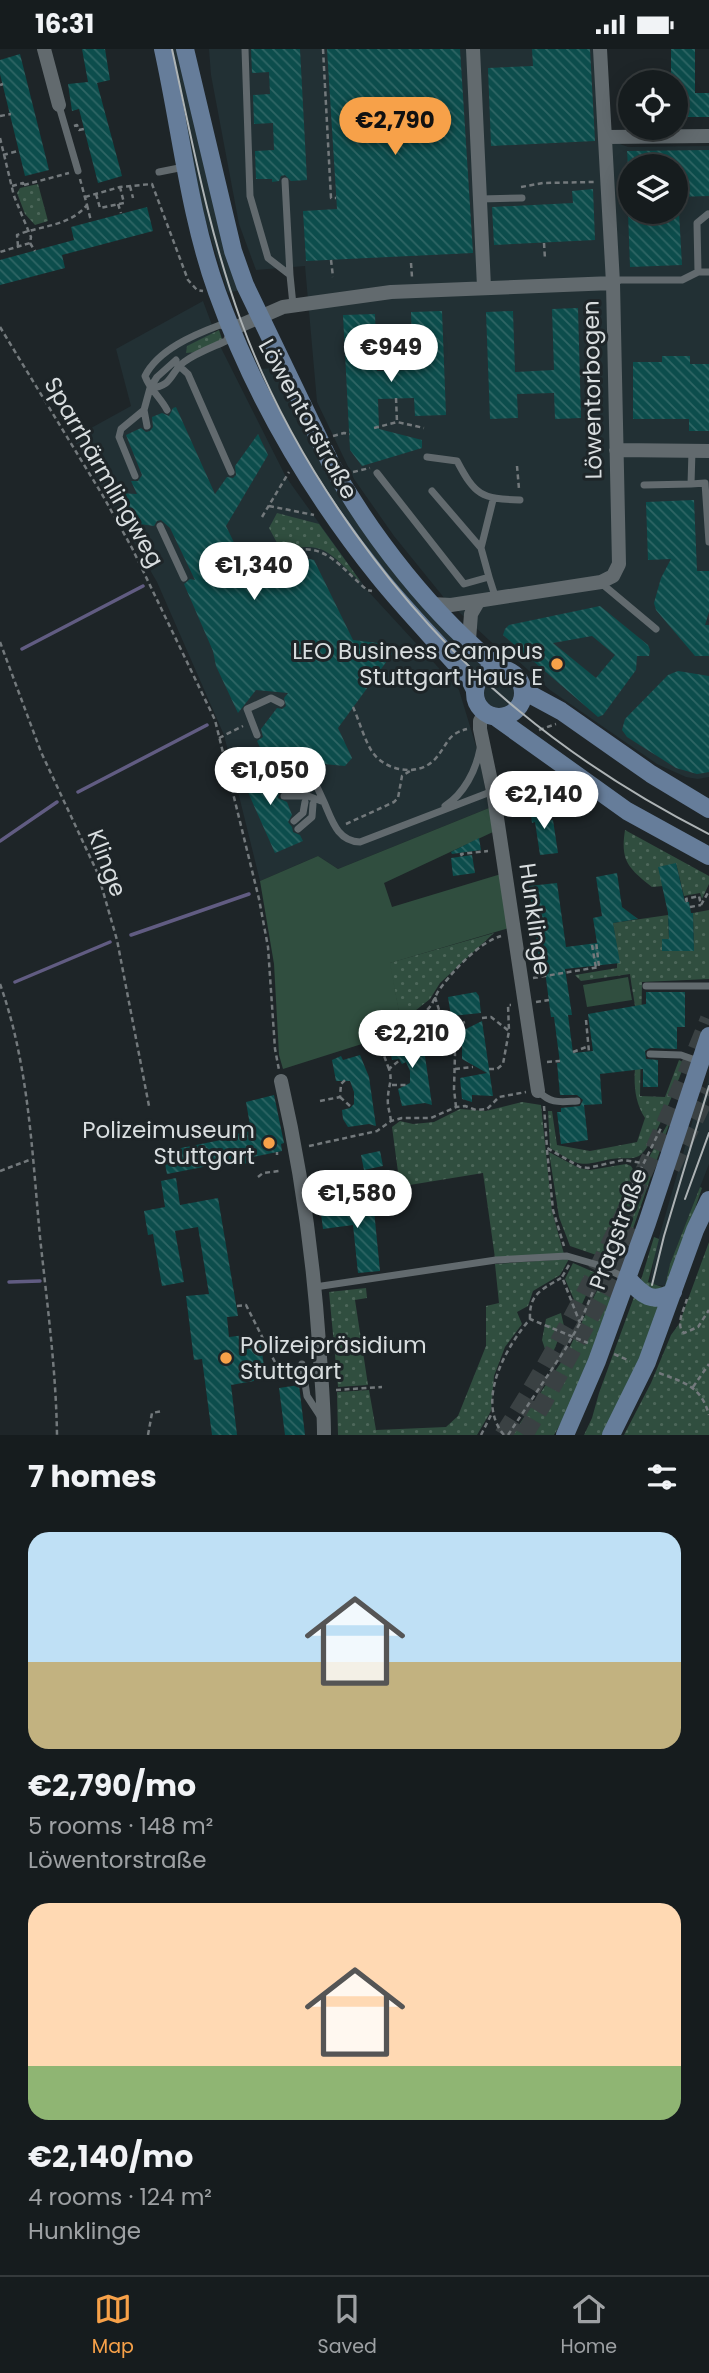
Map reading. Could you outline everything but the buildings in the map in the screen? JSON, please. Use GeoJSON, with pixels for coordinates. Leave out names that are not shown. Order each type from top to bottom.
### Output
{"type":"FeatureCollection","features":[{"type":"Feature","properties":{"kind":"main road","name":"Löwentorstraße"},"geometry":{"type":"LineString","coordinates":[[163,49],[185,167],[216,290],[258,387],[333,514],[379,577],[470,680],[475,690],[475,698],[491,715]]}},
{"type":"Feature","properties":{"kind":"main road","name":"Löwentorstraße"},"geometry":{"type":"LineString","coordinates":[[185,49],[233,251],[246,285],[345,489],[397,563],[432,604],[499,668],[516,675],[524,691],[561,711],[704,802]]}},
{"type":"Feature","properties":{"kind":"main road"},"geometry":{"type":"LineString","coordinates":[[475,690],[481,677],[499,668]]}},
{"type":"Feature","properties":{"kind":"main road"},"geometry":{"type":"LineString","coordinates":[[491,715],[508,716],[517,710],[524,698],[524,691]]}},
{"type":"Feature","properties":{"kind":"main road"},"geometry":{"type":"LineString","coordinates":[[491,715],[627,811],[709,856]]}},
{"type":"Feature","properties":{"kind":"main road","name":"Pragstraße"},"geometry":{"type":"LineString","coordinates":[[565,1435],[597,1361],[709,1036]]}},
{"type":"Feature","properties":{"kind":"main road"},"geometry":{"type":"LineString","coordinates":[[611,1435],[642,1373],[695,1230],[709,1200]]}},
{"type":"Feature","properties":{"kind":"main road"},"geometry":{"type":"LineString","coordinates":[[626,1278],[642,1294],[653,1298],[663,1298],[673,1292]]}},
{"type":"Feature","properties":{"kind":"street"},"geometry":{"type":"LineString","coordinates":[[44,49],[59,105]]}},
{"type":"Feature","properties":{"kind":"street"},"geometry":{"type":"LineString","coordinates":[[472,49],[484,287]]}},
{"type":"Feature","properties":{"kind":"street"},"geometry":{"type":"LineString","coordinates":[[600,49],[607,138],[612,283]]}},
{"type":"Feature","properties":{"kind":"street"},"geometry":{"type":"LineString","coordinates":[[607,138],[709,136]]}},
{"type":"Feature","properties":{"kind":"street","name":"Löwentorbogen"},"geometry":{"type":"LineString","coordinates":[[232,329],[261,315],[293,305],[391,292],[612,283],[618,564],[612,576],[601,582]]}},
{"type":"Feature","properties":{"kind":"street"},"geometry":{"type":"LineString","coordinates":[[616,450],[709,451]]}},
{"type":"Feature","properties":{"kind":"street"},"geometry":{"type":"LineString","coordinates":[[432,604],[442,606],[478,602],[601,582]]}},
{"type":"Feature","properties":{"kind":"street"},"geometry":{"type":"LineString","coordinates":[[469,641],[471,614],[478,602]]}},
{"type":"Feature","properties":{"kind":"street","name":"Hunklinge"},"geometry":{"type":"LineString","coordinates":[[491,715],[480,721],[482,743],[493,791],[538,1091]]}},
{"type":"Feature","properties":{"kind":"street"},"geometry":{"type":"LineString","coordinates":[[281,1081],[297,1148],[315,1287],[324,1429]]}},
{"type":"Feature","properties":{"kind":"lane"},"geometry":{"type":"LineString","coordinates":[[245,49],[250,196],[268,258],[290,275]]}},
{"type":"Feature","properties":{"kind":"lane"},"geometry":{"type":"LineString","coordinates":[[59,105],[78,171]]}},
{"type":"Feature","properties":{"kind":"lane"},"geometry":{"type":"LineString","coordinates":[[159,172],[185,167]]}},
{"type":"Feature","properties":{"kind":"lane"},"geometry":{"type":"LineString","coordinates":[[285,181],[293,305]]}},
{"type":"Feature","properties":{"kind":"lane"},"geometry":{"type":"LineString","coordinates":[[480,199],[522,198]]}},
{"type":"Feature","properties":{"kind":"lane"},"geometry":{"type":"LineString","coordinates":[[698,272],[697,223],[708,215]]}},
{"type":"Feature","properties":{"kind":"lane"},"geometry":{"type":"LineString","coordinates":[[612,283],[682,280],[698,272],[709,272]]}},
{"type":"Feature","properties":{"kind":"lane"},"geometry":{"type":"LineString","coordinates":[[147,426],[144,410],[150,388],[164,369],[226,341],[232,329],[219,324],[182,340],[149,369],[145,376],[150,388],[163,401],[167,410]]}},
{"type":"Feature","properties":{"kind":"lane"},"geometry":{"type":"LineString","coordinates":[[171,351],[177,363],[188,374],[231,472]]}},
{"type":"Feature","properties":{"kind":"lane"},"geometry":{"type":"LineString","coordinates":[[150,388],[160,387],[176,373],[177,363]]}},
{"type":"Feature","properties":{"kind":"lane"},"geometry":{"type":"LineString","coordinates":[[135,476],[119,437],[121,429],[144,410]]}},
{"type":"Feature","properties":{"kind":"lane"},"geometry":{"type":"LineString","coordinates":[[691,484],[692,451]]}},
{"type":"Feature","properties":{"kind":"lane"},"geometry":{"type":"LineString","coordinates":[[427,457],[457,461],[470,486],[494,499],[520,500]]}},
{"type":"Feature","properties":{"kind":"lane"},"geometry":{"type":"LineString","coordinates":[[378,469],[464,584],[489,577]]}},
{"type":"Feature","properties":{"kind":"lane"},"geometry":{"type":"LineString","coordinates":[[644,485],[707,483],[709,542]]}},
{"type":"Feature","properties":{"kind":"lane"},"geometry":{"type":"LineString","coordinates":[[432,491],[481,548],[496,599]]}},
{"type":"Feature","properties":{"kind":"lane"},"geometry":{"type":"LineString","coordinates":[[481,548],[494,499]]}},
{"type":"Feature","properties":{"kind":"lane"},"geometry":{"type":"LineString","coordinates":[[160,526],[184,578]]}},
{"type":"Feature","properties":{"kind":"lane"},"geometry":{"type":"LineString","coordinates":[[601,582],[656,629]]}},
{"type":"Feature","properties":{"kind":"lane"},"geometry":{"type":"LineString","coordinates":[[257,735],[245,707],[271,698],[281,703]]}},
{"type":"Feature","properties":{"kind":"lane"},"geometry":{"type":"LineString","coordinates":[[436,812],[461,792],[479,756],[482,743]]}},
{"type":"Feature","properties":{"kind":"lane"},"geometry":{"type":"LineString","coordinates":[[269,760],[275,767],[282,786],[302,786],[309,801]]}},
{"type":"Feature","properties":{"kind":"lane"},"geometry":{"type":"LineString","coordinates":[[306,763],[335,828],[348,841],[360,842],[493,791]]}},
{"type":"Feature","properties":{"kind":"lane"},"geometry":{"type":"LineString","coordinates":[[284,796],[324,802]]}},
{"type":"Feature","properties":{"kind":"lane"},"geometry":{"type":"LineString","coordinates":[[296,825],[309,801]]}},
{"type":"Feature","properties":{"kind":"lane"},"geometry":{"type":"LineString","coordinates":[[646,986],[709,986]]}},
{"type":"Feature","properties":{"kind":"lane"},"geometry":{"type":"LineString","coordinates":[[650,1054],[681,1055],[701,1062]]}},
{"type":"Feature","properties":{"kind":"lane"},"geometry":{"type":"LineString","coordinates":[[538,1091],[547,1100],[577,1101]]}},
{"type":"Feature","properties":{"kind":"lane"},"geometry":{"type":"LineString","coordinates":[[315,1287],[496,1260],[570,1256],[602,1266],[626,1278]]}},
{"type":"Feature","properties":{"kind":"lane"},"geometry":{"type":"LineString","coordinates":[[302,1364],[307,1396],[324,1429]]}},
{"type":"Feature","properties":{"kind":"path"},"geometry":{"type":"LineString","coordinates":[[323,49],[331,198],[336,198]]}},
{"type":"Feature","properties":{"kind":"path"},"geometry":{"type":"LineString","coordinates":[[0,116],[10,114]]}},
{"type":"Feature","properties":{"kind":"path"},"geometry":{"type":"LineString","coordinates":[[79,131],[84,129]]}},
{"type":"Feature","properties":{"kind":"path"},"geometry":{"type":"LineString","coordinates":[[0,138],[6,171],[30,230],[30,243],[35,251]]}},
{"type":"Feature","properties":{"kind":"path"},"geometry":{"type":"LineString","coordinates":[[2,154],[18,151]]}},
{"type":"Feature","properties":{"kind":"path"},"geometry":{"type":"LineString","coordinates":[[12,186],[23,183],[24,186],[78,171],[91,221]]}},
{"type":"Feature","properties":{"kind":"path"},"geometry":{"type":"LineString","coordinates":[[517,188],[543,183],[608,181]]}},
{"type":"Feature","properties":{"kind":"path"},"geometry":{"type":"LineString","coordinates":[[85,197],[105,194],[120,187],[152,184],[188,281],[197,290],[206,292]]}},
{"type":"Feature","properties":{"kind":"path"},"geometry":{"type":"LineString","coordinates":[[130,186],[133,198]]}},
{"type":"Feature","properties":{"kind":"path"},"geometry":{"type":"LineString","coordinates":[[96,194],[100,208],[118,204],[124,202],[120,187]]}},
{"type":"Feature","properties":{"kind":"path"},"geometry":{"type":"LineString","coordinates":[[118,204],[121,213]]}},
{"type":"Feature","properties":{"kind":"path"},"geometry":{"type":"LineString","coordinates":[[18,246],[17,235],[69,219],[87,205]]}},
{"type":"Feature","properties":{"kind":"path"},"geometry":{"type":"LineString","coordinates":[[44,222],[46,227]]}},
{"type":"Feature","properties":{"kind":"path"},"geometry":{"type":"LineString","coordinates":[[4,257],[1,252],[30,243]]}},
{"type":"Feature","properties":{"kind":"path"},"geometry":{"type":"LineString","coordinates":[[544,243],[545,259]]}},
{"type":"Feature","properties":{"kind":"path"},"geometry":{"type":"LineString","coordinates":[[331,260],[333,277]]}},
{"type":"Feature","properties":{"kind":"path","name":"Sparrhärmlingweg"},"geometry":{"type":"LineString","coordinates":[[0,327],[132,548],[215,720],[266,935],[275,1049],[281,1081]]}},
{"type":"Feature","properties":{"kind":"path"},"geometry":{"type":"LineString","coordinates":[[395,352],[396,370]]}},
{"type":"Feature","properties":{"kind":"path"},"geometry":{"type":"LineString","coordinates":[[580,375],[596,375]]}},
{"type":"Feature","properties":{"kind":"path"},"geometry":{"type":"LineString","coordinates":[[396,398],[397,422]]}},
{"type":"Feature","properties":{"kind":"path"},"geometry":{"type":"LineString","coordinates":[[373,428],[397,422],[424,428]]}},
{"type":"Feature","properties":{"kind":"path"},"geometry":{"type":"LineString","coordinates":[[344,433],[350,434]]}},
{"type":"Feature","properties":{"kind":"path"},"geometry":{"type":"LineString","coordinates":[[517,466],[519,489]]}},
{"type":"Feature","properties":{"kind":"path"},"geometry":{"type":"LineString","coordinates":[[346,474],[378,469]]}},
{"type":"Feature","properties":{"kind":"path"},"geometry":{"type":"LineString","coordinates":[[262,517],[289,472]]}},
{"type":"Feature","properties":{"kind":"path"},"geometry":{"type":"LineString","coordinates":[[269,506],[320,516]]}},
{"type":"Feature","properties":{"kind":"path"},"geometry":{"type":"LineString","coordinates":[[281,555],[295,549],[319,551],[330,557],[367,590],[375,591]]}},
{"type":"Feature","properties":{"kind":"path","name":"Klinge"},"geometry":{"type":"LineString","coordinates":[[0,642],[40,752],[98,874],[117,940],[149,1106]]}},
{"type":"Feature","properties":{"kind":"path"},"geometry":{"type":"LineString","coordinates":[[541,702],[538,708],[556,724],[536,732],[544,738]]}},
{"type":"Feature","properties":{"kind":"path"},"geometry":{"type":"LineString","coordinates":[[353,707],[372,753],[383,762],[410,771]]}},
{"type":"Feature","properties":{"kind":"path"},"geometry":{"type":"LineString","coordinates":[[335,828],[394,802],[398,798],[402,776],[425,767],[436,759],[455,732],[470,728]]}},
{"type":"Feature","properties":{"kind":"path"},"geometry":{"type":"LineString","coordinates":[[219,738],[224,735]]}},
{"type":"Feature","properties":{"kind":"path"},"geometry":{"type":"LineString","coordinates":[[462,856],[461,854],[496,849]]}},
{"type":"Feature","properties":{"kind":"path"},"geometry":{"type":"LineString","coordinates":[[524,882],[526,894],[530,893]]}},
{"type":"Feature","properties":{"kind":"path"},"geometry":{"type":"LineString","coordinates":[[690,907],[701,905],[709,891]]}},
{"type":"Feature","properties":{"kind":"path"},"geometry":{"type":"LineString","coordinates":[[687,902],[686,899],[699,896],[701,905]]}},
{"type":"Feature","properties":{"kind":"path"},"geometry":{"type":"LineString","coordinates":[[391,1121],[387,1103],[392,1085],[380,1045],[383,1039],[429,1008],[466,961],[486,943],[514,932]]}},
{"type":"Feature","properties":{"kind":"path"},"geometry":{"type":"LineString","coordinates":[[521,979],[597,968],[594,949],[596,941]]}},
{"type":"Feature","properties":{"kind":"path"},"geometry":{"type":"LineString","coordinates":[[538,950],[535,950],[538,977]]}},
{"type":"Feature","properties":{"kind":"path"},"geometry":{"type":"LineString","coordinates":[[0,984],[14,1028],[20,1059],[54,1376],[57,1435]]}},
{"type":"Feature","properties":{"kind":"path"},"geometry":{"type":"LineString","coordinates":[[435,997],[440,1013],[457,1025]]}},
{"type":"Feature","properties":{"kind":"path"},"geometry":{"type":"LineString","coordinates":[[536,1002],[549,1000]]}},
{"type":"Feature","properties":{"kind":"path"},"geometry":{"type":"LineString","coordinates":[[482,1018],[491,1017],[509,1031]]}},
{"type":"Feature","properties":{"kind":"path"},"geometry":{"type":"LineString","coordinates":[[586,1020],[589,1052]]}},
{"type":"Feature","properties":{"kind":"path"},"geometry":{"type":"LineString","coordinates":[[489,1069],[497,1069],[503,1064],[509,1021]]}},
{"type":"Feature","properties":{"kind":"path"},"geometry":{"type":"LineString","coordinates":[[456,1107],[455,1054],[450,1028],[466,1022]]}},
{"type":"Feature","properties":{"kind":"path"},"geometry":{"type":"LineString","coordinates":[[573,1052],[589,1046]]}},
{"type":"Feature","properties":{"kind":"path"},"geometry":{"type":"LineString","coordinates":[[389,1069],[401,1059]]}},
{"type":"Feature","properties":{"kind":"path"},"geometry":{"type":"LineString","coordinates":[[543,1063],[560,1061]]}},
{"type":"Feature","properties":{"kind":"path"},"geometry":{"type":"LineString","coordinates":[[455,1069],[472,1067]]}},
{"type":"Feature","properties":{"kind":"path"},"geometry":{"type":"LineString","coordinates":[[340,1097],[341,1084],[345,1080]]}},
{"type":"Feature","properties":{"kind":"path"},"geometry":{"type":"LineString","coordinates":[[392,1085],[406,1085]]}},
{"type":"Feature","properties":{"kind":"path"},"geometry":{"type":"LineString","coordinates":[[314,1145],[377,1131],[391,1121],[401,1118],[431,1118],[464,1106],[476,1110],[487,1109],[499,1097],[538,1091],[545,1108],[554,1210],[570,1256],[562,1277],[536,1294],[532,1300],[530,1319],[515,1337],[502,1361],[494,1393],[493,1411],[498,1428],[506,1435],[544,1384],[580,1323],[642,1163],[665,1121]]}},
{"type":"Feature","properties":{"kind":"path"},"geometry":{"type":"LineString","coordinates":[[320,1101],[340,1097]]}},
{"type":"Feature","properties":{"kind":"path"},"geometry":{"type":"LineString","coordinates":[[340,1097],[350,1106]]}},
{"type":"Feature","properties":{"kind":"path"},"geometry":{"type":"LineString","coordinates":[[547,1149],[580,1167],[589,1168],[624,1160],[642,1163]]}},
{"type":"Feature","properties":{"kind":"path"},"geometry":{"type":"LineString","coordinates":[[0,1171],[32,1159]]}},
{"type":"Feature","properties":{"kind":"path"},"geometry":{"type":"LineString","coordinates":[[258,1177],[263,1173],[279,1171]]}},
{"type":"Feature","properties":{"kind":"path"},"geometry":{"type":"LineString","coordinates":[[562,1277],[580,1323]]}},
{"type":"Feature","properties":{"kind":"path"},"geometry":{"type":"LineString","coordinates":[[237,1306],[246,1305],[283,1378],[292,1380]]}},
{"type":"Feature","properties":{"kind":"path"},"geometry":{"type":"LineString","coordinates":[[680,1328],[684,1333],[689,1333],[698,1327],[709,1310]]}},
{"type":"Feature","properties":{"kind":"path"},"geometry":{"type":"LineString","coordinates":[[530,1319],[537,1322]]}},
{"type":"Feature","properties":{"kind":"path"},"geometry":{"type":"LineString","coordinates":[[693,1387],[709,1364]]}},
{"type":"Feature","properties":{"kind":"path"},"geometry":{"type":"LineString","coordinates":[[688,1385],[707,1400],[709,1415]]}},
{"type":"Feature","properties":{"kind":"path"},"geometry":{"type":"LineString","coordinates":[[322,1391],[382,1387]]}},
{"type":"Feature","properties":{"kind":"path"},"geometry":{"type":"LineString","coordinates":[[481,1435],[493,1411]]}},
{"type":"Feature","properties":{"kind":"path"},"geometry":{"type":"LineString","coordinates":[[148,1435],[152,1413],[162,1412]]}},
{"type":"Feature","properties":{"kind":"shaded area"},"geometry":{"type":"Polygon","coordinates":[[[168,49],[182,49],[240,290],[228,293],[204,215],[168,49]]]}},
{"type":"Feature","properties":{"kind":"shaded area"},"geometry":{"type":"Polygon","coordinates":[[[209,49],[606,49],[612,141],[628,147],[709,146],[709,777],[686,777],[657,764],[550,690],[516,659],[504,654],[445,599],[394,536],[354,479],[317,402],[305,266],[256,270],[239,224],[211,75],[209,49]]]}},
{"type":"Feature","properties":{"kind":"shaded area"},"geometry":{"type":"Polygon","coordinates":[[[203,301],[219,344],[286,477],[367,590],[459,690],[479,756],[489,808],[338,869],[318,856],[260,881],[224,735],[157,582],[73,438],[131,406],[116,349],[203,301]]]}},
{"type":"Feature","properties":{"kind":"shaded area"},"geometry":{"type":"Polygon","coordinates":[[[276,368],[309,440],[337,487],[488,665],[474,677],[383,576],[295,445],[258,369],[276,368]]]}},
{"type":"Feature","properties":{"kind":"shaded area"},"geometry":{"type":"Polygon","coordinates":[[[499,678],[509,683],[514,693],[509,703],[499,708],[489,703],[484,693],[489,683],[499,678]]]}},
{"type":"Feature","properties":{"kind":"shaded area"},"geometry":{"type":"Polygon","coordinates":[[[709,1078],[706,1105],[709,1106],[709,1164],[670,1264],[665,1286],[650,1284],[655,1251],[698,1102],[701,1103],[709,1078]]]}},
{"type":"Feature","properties":{"kind":"green space"},"geometry":{"type":"Polygon","coordinates":[[[38,184],[48,221],[35,225],[25,214],[17,193],[20,188],[38,184]]]}},
{"type":"Feature","properties":{"kind":"green space"},"geometry":{"type":"Polygon","coordinates":[[[219,330],[222,339],[196,352],[186,353],[187,346],[219,330]]]}},
{"type":"Feature","properties":{"kind":"green space"},"geometry":{"type":"Polygon","coordinates":[[[277,513],[319,524],[361,582],[334,557],[318,548],[296,548],[282,552],[269,528],[277,513]]]}},
{"type":"Feature","properties":{"kind":"green space"},"geometry":{"type":"Polygon","coordinates":[[[489,808],[493,832],[384,883],[392,907],[501,874],[509,928],[390,963],[401,1022],[365,1043],[283,1069],[279,1055],[274,964],[260,881],[318,856],[338,869],[489,808]]]}},
{"type":"Feature","properties":{"kind":"green space"},"geometry":{"type":"Polygon","coordinates":[[[625,830],[709,876],[709,884],[702,899],[700,893],[684,896],[676,863],[663,886],[652,887],[637,875],[625,857],[625,830]]]}},
{"type":"Feature","properties":{"kind":"green space"},"geometry":{"type":"Polygon","coordinates":[[[709,910],[709,979],[642,982],[640,1096],[665,1097],[679,1060],[685,1063],[652,1140],[639,1156],[585,1164],[550,1148],[548,1111],[552,1111],[557,1145],[590,1151],[637,1142],[645,1118],[636,1096],[637,1021],[630,974],[581,981],[575,975],[617,968],[619,962],[613,923],[668,915],[669,939],[694,951],[693,913],[709,910]]]}},
{"type":"Feature","properties":{"kind":"green space"},"geometry":{"type":"Polygon","coordinates":[[[494,933],[440,983],[430,999],[401,1022],[389,963],[494,933]]]}},
{"type":"Feature","properties":{"kind":"green space"},"geometry":{"type":"Polygon","coordinates":[[[628,977],[632,1000],[587,1007],[583,985],[628,977]]]}},
{"type":"Feature","properties":{"kind":"green space"},"geometry":{"type":"Polygon","coordinates":[[[522,1102],[541,1105],[552,1211],[564,1254],[495,1258],[483,1173],[324,1199],[357,1183],[398,1172],[392,1127],[400,1121],[413,1124],[434,1122],[460,1109],[486,1111],[522,1102]]]}},
{"type":"Feature","properties":{"kind":"green space"},"geometry":{"type":"Polygon","coordinates":[[[672,1116],[620,1266],[606,1262],[634,1184],[672,1116]]]}},
{"type":"Feature","properties":{"kind":"green space"},"geometry":{"type":"Polygon","coordinates":[[[549,1152],[579,1168],[590,1170],[626,1164],[634,1171],[602,1257],[570,1246],[559,1217],[549,1152]]]}},
{"type":"Feature","properties":{"kind":"green space"},"geometry":{"type":"Polygon","coordinates":[[[700,1187],[702,1188],[668,1287],[655,1293],[641,1280],[654,1237],[659,1239],[648,1282],[662,1287],[665,1286],[670,1264],[700,1187]]]}},
{"type":"Feature","properties":{"kind":"green space"},"geometry":{"type":"Polygon","coordinates":[[[709,1242],[709,1435],[624,1435],[651,1383],[671,1335],[679,1324],[709,1242]]]}},
{"type":"Feature","properties":{"kind":"green space"},"geometry":{"type":"Polygon","coordinates":[[[569,1259],[560,1275],[533,1291],[528,1306],[517,1312],[522,1324],[505,1347],[494,1376],[491,1411],[477,1435],[338,1435],[337,1392],[369,1390],[376,1430],[446,1427],[458,1416],[486,1346],[486,1306],[499,1303],[495,1264],[569,1259]]]}},
{"type":"Feature","properties":{"kind":"green space"},"geometry":{"type":"Polygon","coordinates":[[[573,1263],[596,1273],[579,1311],[565,1279],[573,1263]]]}},
{"type":"Feature","properties":{"kind":"green space"},"geometry":{"type":"Polygon","coordinates":[[[604,1276],[616,1284],[581,1380],[554,1435],[512,1435],[566,1355],[604,1276]]]}},
{"type":"Feature","properties":{"kind":"green space"},"geometry":{"type":"Polygon","coordinates":[[[366,1288],[367,1298],[355,1300],[368,1385],[338,1387],[329,1292],[366,1288]]]}},
{"type":"Feature","properties":{"kind":"green space"},"geometry":{"type":"Polygon","coordinates":[[[634,1297],[660,1306],[646,1347],[602,1435],[584,1435],[592,1418],[634,1297]]]}},
{"type":"Feature","properties":{"kind":"green space"},"geometry":{"type":"Polygon","coordinates":[[[561,1313],[564,1326],[554,1350],[546,1352],[542,1340],[546,1319],[561,1313]]]}},
{"type":"Feature","properties":{"kind":"waterway"},"geometry":{"type":"LineString","coordinates":[[22,649],[143,586]]}},
{"type":"Feature","properties":{"kind":"waterway"},"geometry":{"type":"LineString","coordinates":[[78,792],[207,725]]}},
{"type":"Feature","properties":{"kind":"waterway"},"geometry":{"type":"LineString","coordinates":[[0,841],[57,802]]}},
{"type":"Feature","properties":{"kind":"waterway"},"geometry":{"type":"LineString","coordinates":[[131,935],[249,894]]}},
{"type":"Feature","properties":{"kind":"waterway"},"geometry":{"type":"LineString","coordinates":[[15,982],[110,942]]}},
{"type":"Feature","properties":{"kind":"waterway"},"geometry":{"type":"LineString","coordinates":[[9,1282],[40,1281]]}},
{"type":"Feature","properties":{"kind":"tunnel"},"geometry":{"type":"LineString","coordinates":[[503,1435],[534,1386],[616,1232],[709,1019]]}},
{"type":"Feature","properties":{"kind":"tunnel"},"geometry":{"type":"LineString","coordinates":[[671,1168],[709,1090]]}},
{"type":"Feature","properties":{"kind":"tunnel"},"geometry":{"type":"LineString","coordinates":[[524,1435],[638,1230]]}},
{"type":"Feature","properties":{"kind":"tram line"},"geometry":{"type":"LineString","coordinates":[[172,49],[210,221],[241,321],[263,375],[290,429],[355,533],[433,629],[475,672],[518,710],[610,777],[709,834]]}},
{"type":"Feature","properties":{"kind":"tram line"},"geometry":{"type":"LineString","coordinates":[[652,1285],[709,1086]]}},
{"type":"Feature","properties":{"kind":"tram line"},"geometry":{"type":"LineString","coordinates":[[685,1199],[709,1133]]}},
{"type":"Feature","properties":{"kind":"place","name":"LEO Business Campus Stuttgart Haus E"},"geometry":{"type":"Point","coordinates":[557,664]}},
{"type":"Feature","properties":{"kind":"place","name":"Polizeimuseum Stuttgart"},"geometry":{"type":"Point","coordinates":[269,1143]}},
{"type":"Feature","properties":{"kind":"place","name":"Polizeipräsidium Stuttgart"},"geometry":{"type":"Point","coordinates":[226,1358]}}]}
